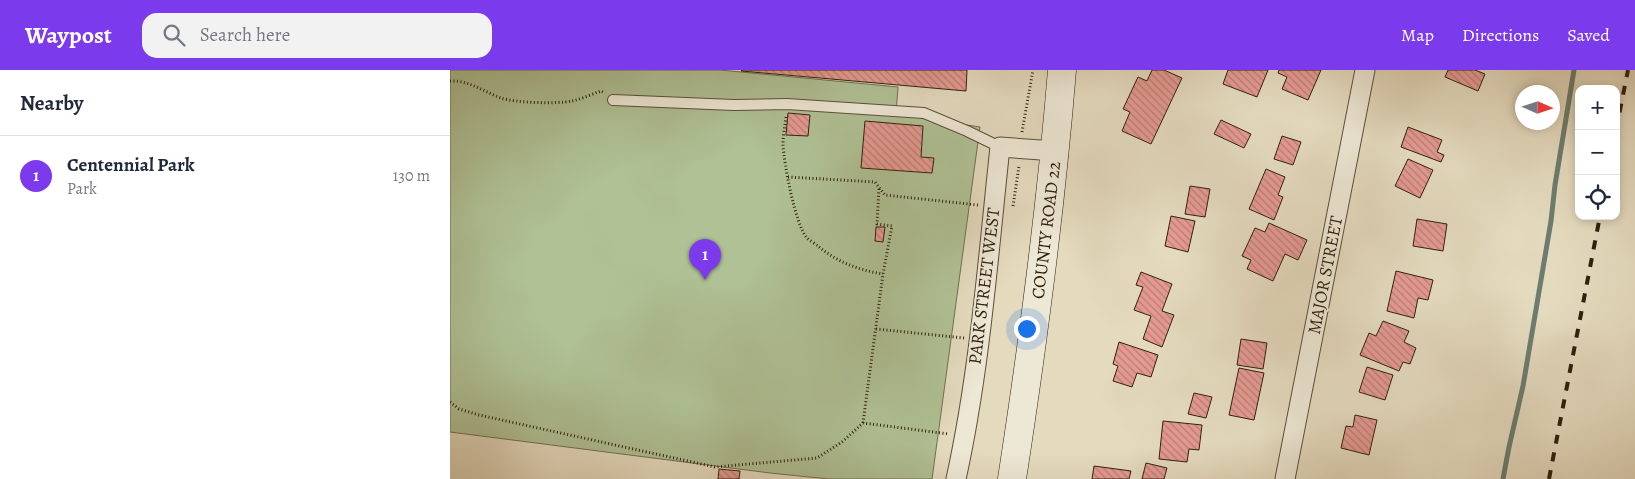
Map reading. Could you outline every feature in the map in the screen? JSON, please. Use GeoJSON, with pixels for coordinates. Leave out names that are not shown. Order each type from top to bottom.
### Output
{"type":"FeatureCollection","features":[{"type":"Feature","properties":{"kind":"main road","name":"COUNTY ROAD 22"},"geometry":{"type":"LineString","coordinates":[[1012,479],[1033,344],[1055,151],[1062,70]]}},
{"type":"Feature","properties":{"kind":"street","name":"MAJOR STREET"},"geometry":{"type":"LineString","coordinates":[[1285,479],[1365,70]]}},
{"type":"Feature","properties":{"kind":"street"},"geometry":{"type":"LineString","coordinates":[[1000,147],[1055,151]]}},
{"type":"Feature","properties":{"kind":"street","name":"PARK STREET WEST"},"geometry":{"type":"LineString","coordinates":[[956,479],[965,436],[979,339],[1000,147]]}},
{"type":"Feature","properties":{"kind":"lane"},"geometry":{"type":"LineString","coordinates":[[613,100],[734,105],[787,104],[924,113],[1000,147]]}},
{"type":"Feature","properties":{"kind":"path"},"geometry":{"type":"LineString","coordinates":[[1022,132],[1033,70]]}},
{"type":"Feature","properties":{"kind":"path"},"geometry":{"type":"LineString","coordinates":[[450,81],[470,84],[503,98],[528,102],[571,101],[601,91],[613,100]]}},
{"type":"Feature","properties":{"kind":"path"},"geometry":{"type":"LineString","coordinates":[[787,104],[783,144],[788,176],[800,224],[807,238],[842,263],[860,270],[883,274]]}},
{"type":"Feature","properties":{"kind":"path"},"geometry":{"type":"LineString","coordinates":[[788,176],[875,182],[885,195],[994,207]]}},
{"type":"Feature","properties":{"kind":"path"},"geometry":{"type":"LineString","coordinates":[[450,402],[458,409],[479,415],[715,467],[817,458],[842,442],[863,423],[883,274],[892,226],[877,224],[879,188]]}},
{"type":"Feature","properties":{"kind":"path"},"geometry":{"type":"LineString","coordinates":[[876,329],[979,339]]}},
{"type":"Feature","properties":{"kind":"path"},"geometry":{"type":"LineString","coordinates":[[863,423],[965,436]]}},
{"type":"Feature","properties":{"kind":"green space"},"geometry":{"type":"Polygon","coordinates":[[[450,70],[720,70],[898,87],[896,114],[980,127],[932,479],[829,479],[450,432],[450,70]]]}},
{"type":"Feature","properties":{"kind":"building"},"geometry":{"type":"Polygon","coordinates":[[[742,70],[967,70],[966,91],[742,70]]]}},
{"type":"Feature","properties":{"kind":"building"},"geometry":{"type":"Polygon","coordinates":[[[1152,70],[1164,70],[1182,78],[1151,144],[1122,131],[1130,112],[1123,109],[1138,77],[1147,81],[1152,70]]]}},
{"type":"Feature","properties":{"kind":"building"},"geometry":{"type":"Polygon","coordinates":[[[1228,70],[1268,70],[1257,97],[1223,84],[1228,70]]]}},
{"type":"Feature","properties":{"kind":"building"},"geometry":{"type":"Polygon","coordinates":[[[1279,70],[1321,70],[1308,100],[1282,89],[1287,77],[1278,73],[1279,70]]]}},
{"type":"Feature","properties":{"kind":"building"},"geometry":{"type":"Polygon","coordinates":[[[1448,70],[1475,70],[1485,74],[1478,91],[1445,77],[1448,70]]]}},
{"type":"Feature","properties":{"kind":"building"},"geometry":{"type":"Polygon","coordinates":[[[788,113],[810,115],[808,136],[786,135],[788,113]]]}},
{"type":"Feature","properties":{"kind":"building"},"geometry":{"type":"Polygon","coordinates":[[[1221,120],[1251,134],[1244,148],[1214,134],[1221,120]]]}},
{"type":"Feature","properties":{"kind":"building"},"geometry":{"type":"Polygon","coordinates":[[[865,121],[923,126],[921,157],[934,158],[932,173],[861,168],[865,121]]]}},
{"type":"Feature","properties":{"kind":"building"},"geometry":{"type":"Polygon","coordinates":[[[1408,127],[1442,140],[1437,152],[1444,155],[1441,162],[1401,147],[1408,127]]]}},
{"type":"Feature","properties":{"kind":"building"},"geometry":{"type":"Polygon","coordinates":[[[1282,136],[1301,142],[1293,165],[1274,159],[1282,136]]]}},
{"type":"Feature","properties":{"kind":"building"},"geometry":{"type":"Polygon","coordinates":[[[1408,159],[1433,170],[1420,198],[1395,186],[1408,159]]]}},
{"type":"Feature","properties":{"kind":"building"},"geometry":{"type":"Polygon","coordinates":[[[1266,169],[1285,177],[1278,195],[1283,197],[1274,220],[1249,209],[1266,169]]]}},
{"type":"Feature","properties":{"kind":"building"},"geometry":{"type":"Polygon","coordinates":[[[1190,186],[1210,189],[1205,217],[1185,214],[1190,186]]]}},
{"type":"Feature","properties":{"kind":"building"},"geometry":{"type":"Polygon","coordinates":[[[1171,216],[1195,221],[1188,252],[1165,246],[1171,216]]]}},
{"type":"Feature","properties":{"kind":"building"},"geometry":{"type":"Polygon","coordinates":[[[1417,219],[1447,224],[1443,251],[1413,246],[1417,219]]]}},
{"type":"Feature","properties":{"kind":"building"},"geometry":{"type":"Polygon","coordinates":[[[1269,223],[1307,240],[1298,260],[1285,254],[1273,281],[1247,269],[1251,260],[1242,256],[1255,228],[1265,232],[1269,223]]]}},
{"type":"Feature","properties":{"kind":"building"},"geometry":{"type":"Polygon","coordinates":[[[876,227],[885,227],[883,242],[875,241],[876,227]]]}},
{"type":"Feature","properties":{"kind":"building"},"geometry":{"type":"Polygon","coordinates":[[[1396,271],[1433,280],[1428,300],[1418,298],[1414,318],[1387,311],[1396,271]]]}},
{"type":"Feature","properties":{"kind":"building"},"geometry":{"type":"Polygon","coordinates":[[[1141,272],[1172,284],[1162,311],[1174,315],[1162,347],[1143,339],[1151,316],[1134,310],[1143,287],[1136,285],[1141,272]]]}},
{"type":"Feature","properties":{"kind":"building"},"geometry":{"type":"Polygon","coordinates":[[[1383,321],[1409,331],[1404,342],[1416,348],[1410,364],[1403,362],[1399,371],[1360,355],[1369,333],[1376,336],[1383,321]]]}},
{"type":"Feature","properties":{"kind":"building"},"geometry":{"type":"Polygon","coordinates":[[[1241,339],[1267,343],[1263,369],[1237,365],[1241,339]]]}},
{"type":"Feature","properties":{"kind":"building"},"geometry":{"type":"Polygon","coordinates":[[[1119,342],[1158,355],[1151,377],[1137,373],[1132,387],[1113,381],[1118,366],[1113,364],[1119,342]]]}},
{"type":"Feature","properties":{"kind":"building"},"geometry":{"type":"Polygon","coordinates":[[[1367,367],[1393,375],[1385,400],[1359,392],[1367,367]]]}},
{"type":"Feature","properties":{"kind":"building"},"geometry":{"type":"Polygon","coordinates":[[[1239,368],[1264,373],[1254,420],[1229,415],[1239,368]]]}},
{"type":"Feature","properties":{"kind":"building"},"geometry":{"type":"Polygon","coordinates":[[[1194,393],[1212,397],[1206,418],[1188,414],[1194,393]]]}},
{"type":"Feature","properties":{"kind":"building"},"geometry":{"type":"Polygon","coordinates":[[[1355,415],[1377,420],[1369,455],[1341,448],[1346,426],[1353,427],[1355,415]]]}},
{"type":"Feature","properties":{"kind":"building"},"geometry":{"type":"Polygon","coordinates":[[[1163,421],[1202,425],[1199,450],[1189,449],[1187,462],[1159,459],[1163,421]]]}},
{"type":"Feature","properties":{"kind":"building"},"geometry":{"type":"Polygon","coordinates":[[[1146,463],[1167,468],[1164,479],[1142,479],[1146,463]]]}},
{"type":"Feature","properties":{"kind":"building"},"geometry":{"type":"Polygon","coordinates":[[[1094,466],[1131,471],[1129,479],[1092,479],[1094,466]]]}},
{"type":"Feature","properties":{"kind":"building"},"geometry":{"type":"Polygon","coordinates":[[[719,469],[740,471],[739,479],[718,479],[719,469]]]}},
{"type":"Feature","properties":{"kind":"waterway"},"geometry":{"type":"LineString","coordinates":[[1503,479],[1523,386],[1574,70]]}},
{"type":"Feature","properties":{"kind":"railway"},"geometry":{"type":"LineString","coordinates":[[1620,110],[1628,70]]}},
{"type":"Feature","properties":{"kind":"railway"},"geometry":{"type":"LineString","coordinates":[[1549,479],[1599,220]]}},
{"type":"Feature","properties":{"kind":"place","name":"Centennial Park"},"geometry":{"type":"Point","coordinates":[705,280]}}]}
